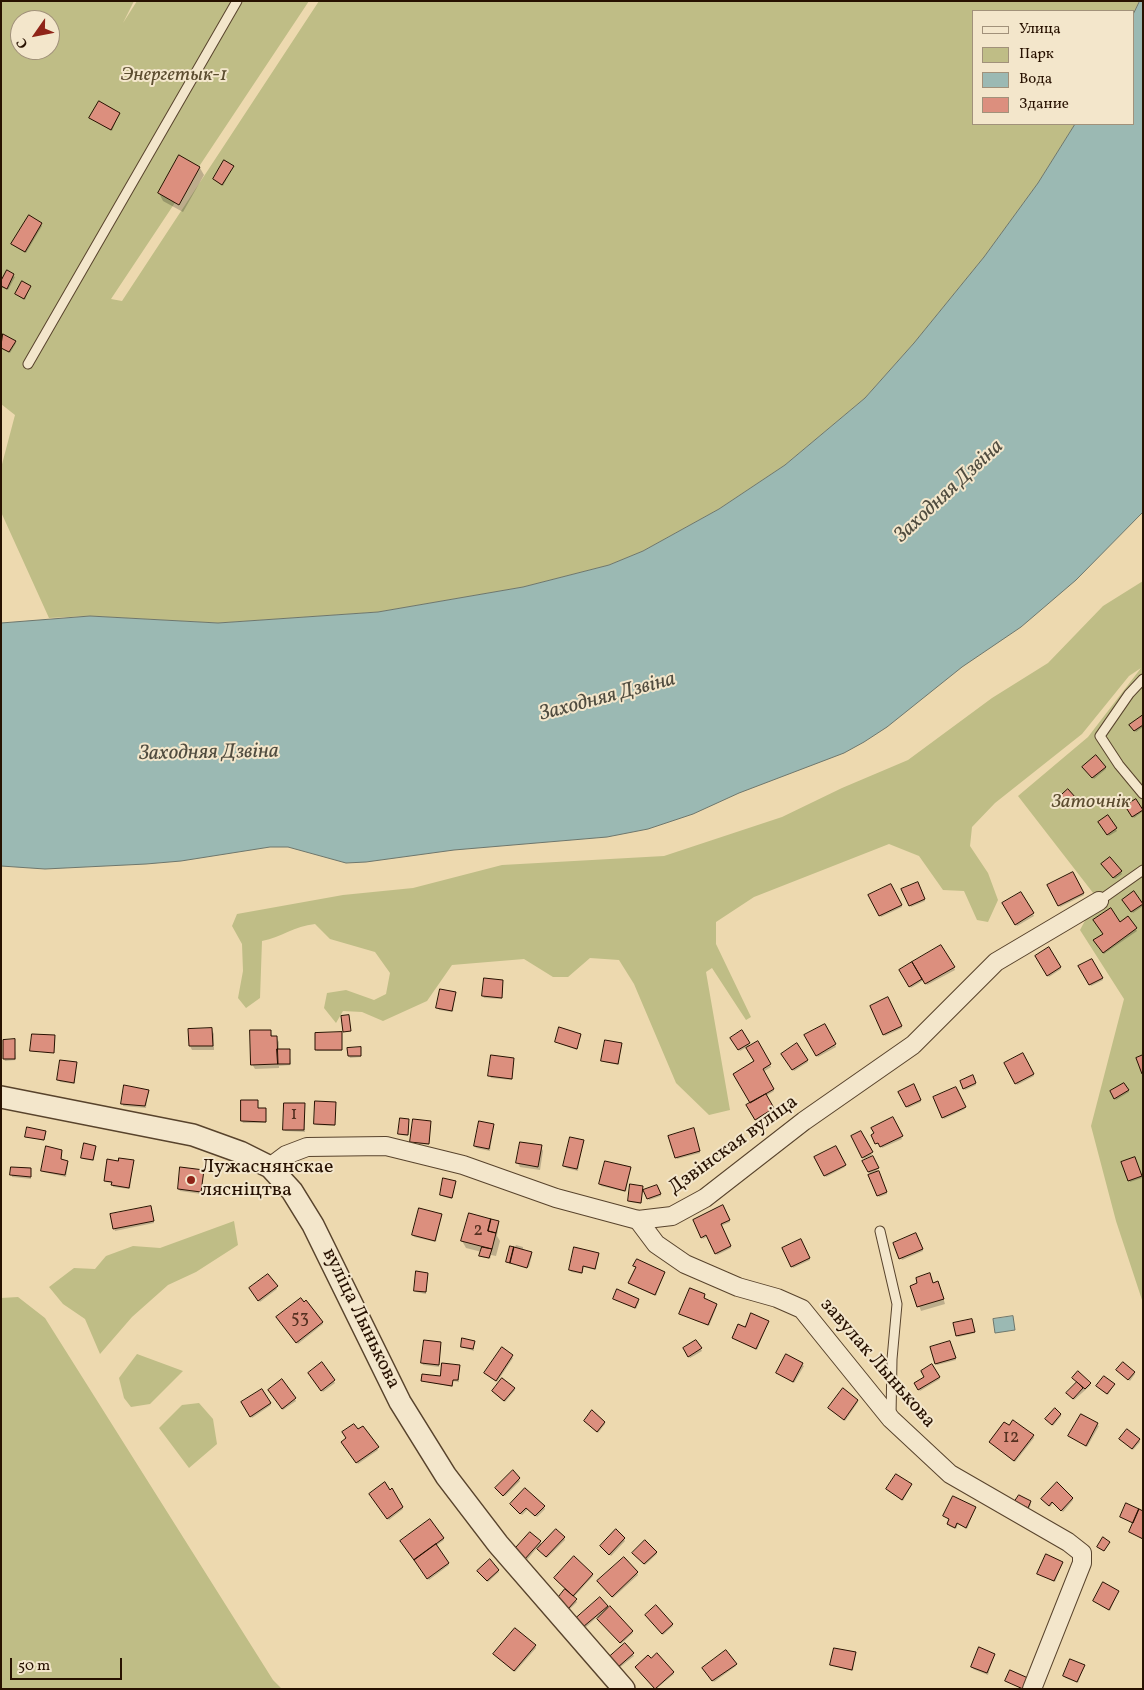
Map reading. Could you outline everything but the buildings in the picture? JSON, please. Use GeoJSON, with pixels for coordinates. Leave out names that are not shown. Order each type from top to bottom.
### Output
{"type":"FeatureCollection","features":[{"type":"Feature","properties":{"kind":"street","name":"Дзвінская вуліца"},"geometry":{"type":"LineString","coordinates":[[270,1167],[286,1156],[307,1147],[386,1146],[463,1165],[556,1198],[638,1220],[672,1216],[705,1198],[804,1121],[913,1045],[996,962],[1099,901]]}},
{"type":"Feature","properties":{"kind":"street","name":"вуліца Лынькова"},"geometry":{"type":"LineString","coordinates":[[1,1097],[192,1135],[240,1152],[270,1167],[292,1191],[313,1225],[400,1402],[446,1476],[498,1544],[624,1689]]}},
{"type":"Feature","properties":{"kind":"street","name":"завулак Лынькова"},"geometry":{"type":"LineString","coordinates":[[638,1220],[656,1244],[685,1264],[738,1287],[777,1298],[802,1309],[891,1419],[950,1474],[1068,1542],[1082,1553],[1082,1563],[1032,1689]]}},
{"type":"Feature","properties":{"kind":"lane"},"geometry":{"type":"LineString","coordinates":[[28,364],[238,1]]}},
{"type":"Feature","properties":{"kind":"lane"},"geometry":{"type":"LineString","coordinates":[[1143,679],[1129,694],[1100,736],[1119,766],[1143,794]]}},
{"type":"Feature","properties":{"kind":"lane"},"geometry":{"type":"LineString","coordinates":[[1099,901],[1143,870]]}},
{"type":"Feature","properties":{"kind":"lane"},"geometry":{"type":"LineString","coordinates":[[880,1231],[897,1304],[892,1359],[891,1419]]}},
{"type":"Feature","properties":{"kind":"green space","name":"Энергетык-1"},"geometry":{"type":"Polygon","coordinates":[[[1,1],[134,1],[123,23],[137,1],[309,1],[111,299],[122,301],[319,1],[1140,1],[1134,13],[1134,10],[972,10],[972,125],[1074,125],[1038,183],[984,257],[914,343],[865,398],[785,465],[719,509],[643,551],[609,565],[523,587],[378,612],[218,623],[90,616],[49,618],[1,512],[1,468],[15,415],[1,404],[1,1]]]}},
{"type":"Feature","properties":{"kind":"green space","name":"Заточнік"},"geometry":{"type":"Polygon","coordinates":[[[1143,581],[1143,1303],[1116,1221],[1091,1126],[1124,999],[1080,930],[1097,898],[1018,796],[1088,737],[1141,668],[1129,676],[1082,734],[995,803],[972,827],[970,846],[988,873],[998,900],[988,922],[977,920],[964,891],[943,890],[919,856],[889,844],[754,897],[716,922],[716,944],[751,1017],[746,1020],[712,968],[706,972],[730,1110],[709,1115],[676,1083],[634,984],[619,960],[590,958],[568,977],[553,977],[524,959],[452,965],[427,1001],[383,1021],[362,1012],[343,1011],[336,1023],[324,1008],[327,993],[346,990],[374,1000],[386,994],[390,973],[375,952],[330,939],[315,924],[262,941],[260,998],[246,1008],[238,998],[243,971],[242,944],[232,926],[237,914],[343,895],[413,888],[502,865],[664,856],[782,817],[842,788],[908,760],[992,698],[1048,663],[1103,606],[1143,581]]]}},
{"type":"Feature","properties":{"kind":"green space"},"geometry":{"type":"Polygon","coordinates":[[[234,1221],[238,1245],[196,1272],[168,1285],[132,1317],[100,1354],[85,1319],[63,1304],[49,1287],[74,1268],[95,1269],[106,1256],[133,1246],[160,1248],[234,1221]]]}},
{"type":"Feature","properties":{"kind":"green space"},"geometry":{"type":"Polygon","coordinates":[[[18,1297],[45,1318],[273,1680],[282,1689],[1,1689],[1,1298],[18,1297]]]}},
{"type":"Feature","properties":{"kind":"green space"},"geometry":{"type":"Polygon","coordinates":[[[137,1354],[183,1371],[150,1404],[131,1407],[124,1398],[119,1378],[137,1354]]]}},
{"type":"Feature","properties":{"kind":"green space"},"geometry":{"type":"Polygon","coordinates":[[[199,1403],[213,1419],[217,1444],[189,1468],[159,1428],[182,1405],[199,1403]]]}},
{"type":"Feature","properties":{"kind":"water","name":"Заходняя Дзвіна"},"geometry":{"type":"Polygon","coordinates":[[[1140,1],[1143,1],[1143,512],[1076,580],[1021,627],[962,667],[887,727],[844,753],[739,793],[693,814],[648,829],[607,837],[454,850],[366,862],[346,863],[288,847],[270,847],[181,861],[146,864],[45,869],[1,866],[1,623],[90,616],[218,623],[378,612],[523,587],[609,565],[643,551],[719,509],[785,465],[865,398],[914,343],[984,257],[1038,183],[1074,125],[1134,125],[1134,13],[1140,1]]]}},
{"type":"Feature","properties":{"kind":"water"},"geometry":{"type":"Polygon","coordinates":[[[1013,1316],[1015,1330],[995,1333],[993,1319],[1013,1316]]]}},
{"type":"Feature","properties":{"kind":"place","name":"Лужаснянскае лясніцтва"},"geometry":{"type":"Point","coordinates":[191,1180]}}]}
